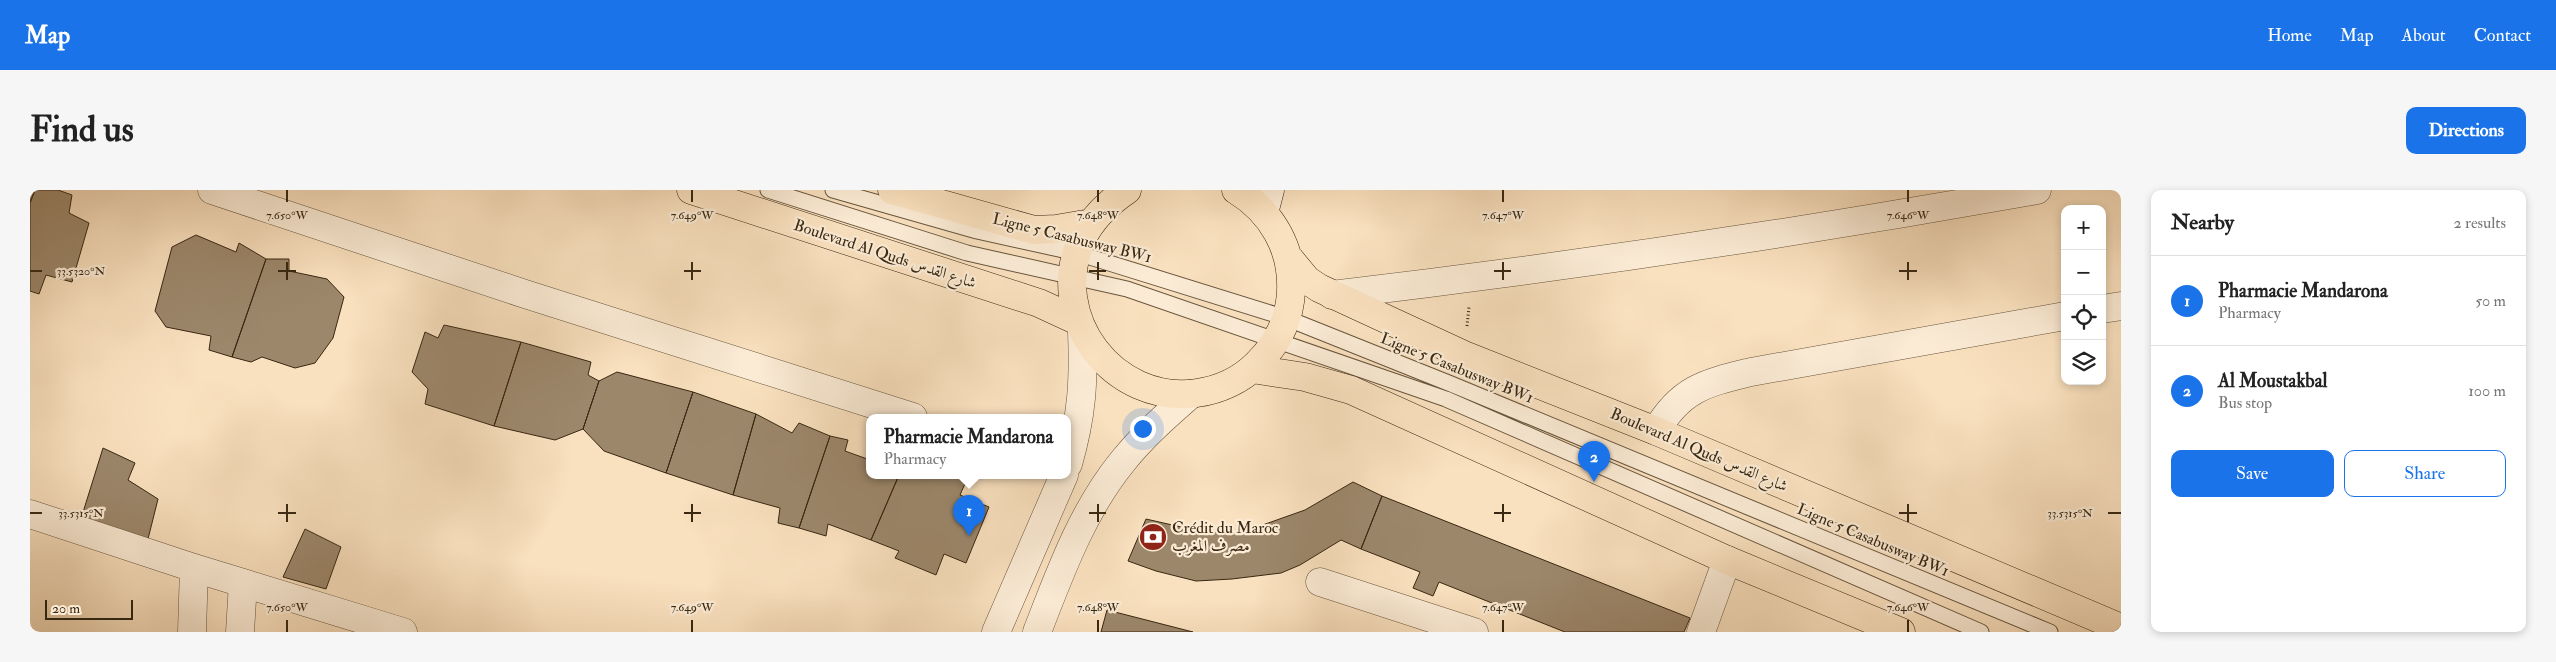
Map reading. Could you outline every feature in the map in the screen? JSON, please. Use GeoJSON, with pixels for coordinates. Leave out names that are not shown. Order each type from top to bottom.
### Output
{"type":"FeatureCollection","features":[{"type":"Feature","properties":{"kind":"main road","name":"Boulevard Al Quds شارع القدس"},"geometry":{"type":"LineString","coordinates":[[691,190],[1039,303],[1080,326]]}},
{"type":"Feature","properties":{"kind":"main road"},"geometry":{"type":"LineString","coordinates":[[892,190],[1034,230],[1056,229],[1091,222]]}},
{"type":"Feature","properties":{"kind":"main road"},"geometry":{"type":"LineString","coordinates":[[1127,190],[1102,210],[1091,222],[1081,240],[1075,266],[1073,301],[1080,326],[1094,350],[1109,367],[1127,380],[1147,389],[1169,394],[1191,394],[1224,386],[1252,369],[1267,354],[1282,329],[1291,298],[1292,278],[1283,241],[1267,201],[1236,190]]}},
{"type":"Feature","properties":{"kind":"main road","name":"Boulevard Al Quds شارع القدس"},"geometry":{"type":"LineString","coordinates":[[1288,257],[1306,280],[1332,295],[1464,355],[1656,431],[2121,628]]}},
{"type":"Feature","properties":{"kind":"main road"},"geometry":{"type":"LineString","coordinates":[[1252,369],[1305,377],[1351,390],[1727,560],[1901,632]]}},
{"type":"Feature","properties":{"kind":"street"},"geometry":{"type":"LineString","coordinates":[[212,190],[525,294],[904,414]]}},
{"type":"Feature","properties":{"kind":"street"},"geometry":{"type":"LineString","coordinates":[[1332,295],[1657,254],[1846,224],[2037,190]]}},
{"type":"Feature","properties":{"kind":"street"},"geometry":{"type":"LineString","coordinates":[[2106,308],[2121,306]]}},
{"type":"Feature","properties":{"kind":"street"},"geometry":{"type":"LineString","coordinates":[[1656,431],[1676,402],[1710,382],[1751,372],[2061,317]]}},
{"type":"Feature","properties":{"kind":"street"},"geometry":{"type":"LineString","coordinates":[[1071,451],[1082,404],[1084,379],[1080,326]]}},
{"type":"Feature","properties":{"kind":"street"},"geometry":{"type":"LineString","coordinates":[[1037,632],[1067,557],[1096,500],[1122,462],[1153,428],[1191,394]]}},
{"type":"Feature","properties":{"kind":"street"},"geometry":{"type":"LineString","coordinates":[[996,632],[1062,479]]}},
{"type":"Feature","properties":{"kind":"street"},"geometry":{"type":"LineString","coordinates":[[30,514],[194,568],[403,632]]}},
{"type":"Feature","properties":{"kind":"street"},"geometry":{"type":"LineString","coordinates":[[1701,632],[1727,560]]}},
{"type":"Feature","properties":{"kind":"street"},"geometry":{"type":"LineString","coordinates":[[192,632],[194,568]]}},
{"type":"Feature","properties":{"kind":"street"},"geometry":{"type":"LineString","coordinates":[[1320,582],[1474,632]]}},
{"type":"Feature","properties":{"kind":"street"},"geometry":{"type":"LineString","coordinates":[[240,632],[243,583]]}},
{"type":"Feature","properties":{"kind":"lane","name":"Ligne 5 Casabusway BW1"},"geometry":{"type":"LineString","coordinates":[[768,190],[967,252],[1075,266],[1127,289],[1282,329],[1981,632]]}},
{"type":"Feature","properties":{"kind":"lane","name":"Ligne 5 Casabusway BW1"},"geometry":{"type":"LineString","coordinates":[[832,190],[977,231],[1075,266],[1282,329],[1451,384],[2050,632]]}},
{"type":"Feature","properties":{"kind":"building"},"geometry":{"type":"Polygon","coordinates":[[[30,190],[35,190],[30,203],[30,190]]]}},
{"type":"Feature","properties":{"kind":"building"},"geometry":{"type":"Polygon","coordinates":[[[35,190],[58,190],[72,195],[69,213],[89,223],[72,282],[46,275],[39,294],[30,291],[30,203],[35,190]]]}},
{"type":"Feature","properties":{"kind":"building"},"geometry":{"type":"Polygon","coordinates":[[[196,235],[236,252],[239,243],[266,259],[232,357],[209,350],[211,336],[166,327],[155,311],[172,247],[196,235]]]}},
{"type":"Feature","properties":{"kind":"building"},"geometry":{"type":"Polygon","coordinates":[[[266,259],[289,259],[289,271],[327,279],[344,297],[333,338],[315,363],[295,368],[262,357],[251,362],[232,357],[266,259]]]}},
{"type":"Feature","properties":{"kind":"building"},"geometry":{"type":"Polygon","coordinates":[[[444,325],[521,342],[494,426],[425,404],[428,389],[412,372],[425,332],[438,338],[444,325]]]}},
{"type":"Feature","properties":{"kind":"building"},"geometry":{"type":"Polygon","coordinates":[[[521,342],[591,362],[588,375],[599,381],[583,429],[555,440],[494,426],[521,342]]]}},
{"type":"Feature","properties":{"kind":"building"},"geometry":{"type":"Polygon","coordinates":[[[617,372],[693,392],[666,473],[604,451],[583,429],[599,381],[617,372]]]}},
{"type":"Feature","properties":{"kind":"building"},"geometry":{"type":"Polygon","coordinates":[[[693,392],[756,414],[733,495],[666,473],[693,392]]]}},
{"type":"Feature","properties":{"kind":"building"},"geometry":{"type":"Polygon","coordinates":[[[756,414],[792,433],[799,423],[830,436],[799,528],[778,523],[780,508],[733,495],[756,414]]]}},
{"type":"Feature","properties":{"kind":"building"},"geometry":{"type":"Polygon","coordinates":[[[830,436],[848,440],[845,451],[866,459],[866,479],[897,479],[871,540],[828,524],[826,536],[799,528],[830,436]]]}},
{"type":"Feature","properties":{"kind":"building"},"geometry":{"type":"Polygon","coordinates":[[[103,448],[135,463],[128,480],[158,499],[147,543],[80,522],[103,448]]]}},
{"type":"Feature","properties":{"kind":"building"},"geometry":{"type":"Polygon","coordinates":[[[897,479],[967,479],[960,495],[989,507],[966,563],[944,554],[936,575],[895,558],[899,551],[871,540],[897,479]]]}},
{"type":"Feature","properties":{"kind":"building"},"geometry":{"type":"Polygon","coordinates":[[[1353,482],[1382,496],[1361,549],[1341,540],[1300,565],[1281,573],[1196,581],[1156,571],[1128,561],[1146,519],[1203,532],[1240,533],[1305,510],[1353,482]]]}},
{"type":"Feature","properties":{"kind":"building"},"geometry":{"type":"Polygon","coordinates":[[[1382,496],[1690,618],[1684,632],[1565,632],[1439,582],[1433,596],[1413,588],[1420,572],[1361,549],[1382,496]]]}},
{"type":"Feature","properties":{"kind":"building"},"geometry":{"type":"Polygon","coordinates":[[[305,529],[341,547],[326,589],[283,577],[305,529]]]}},
{"type":"Feature","properties":{"kind":"building"},"geometry":{"type":"Polygon","coordinates":[[[1107,610],[1193,632],[1101,632],[1107,610]]]}},
{"type":"Feature","properties":{"kind":"place","name":"Al Moustakbal"},"geometry":{"type":"Point","coordinates":[1594,482]}},
{"type":"Feature","properties":{"kind":"place","name":"Pharmacie Mandarona"},"geometry":{"type":"Point","coordinates":[969,536]}},
{"type":"Feature","properties":{"kind":"place","name":"Crédit du Maroc مصرف المغرب"},"geometry":{"type":"Point","coordinates":[1153,537]}}]}
